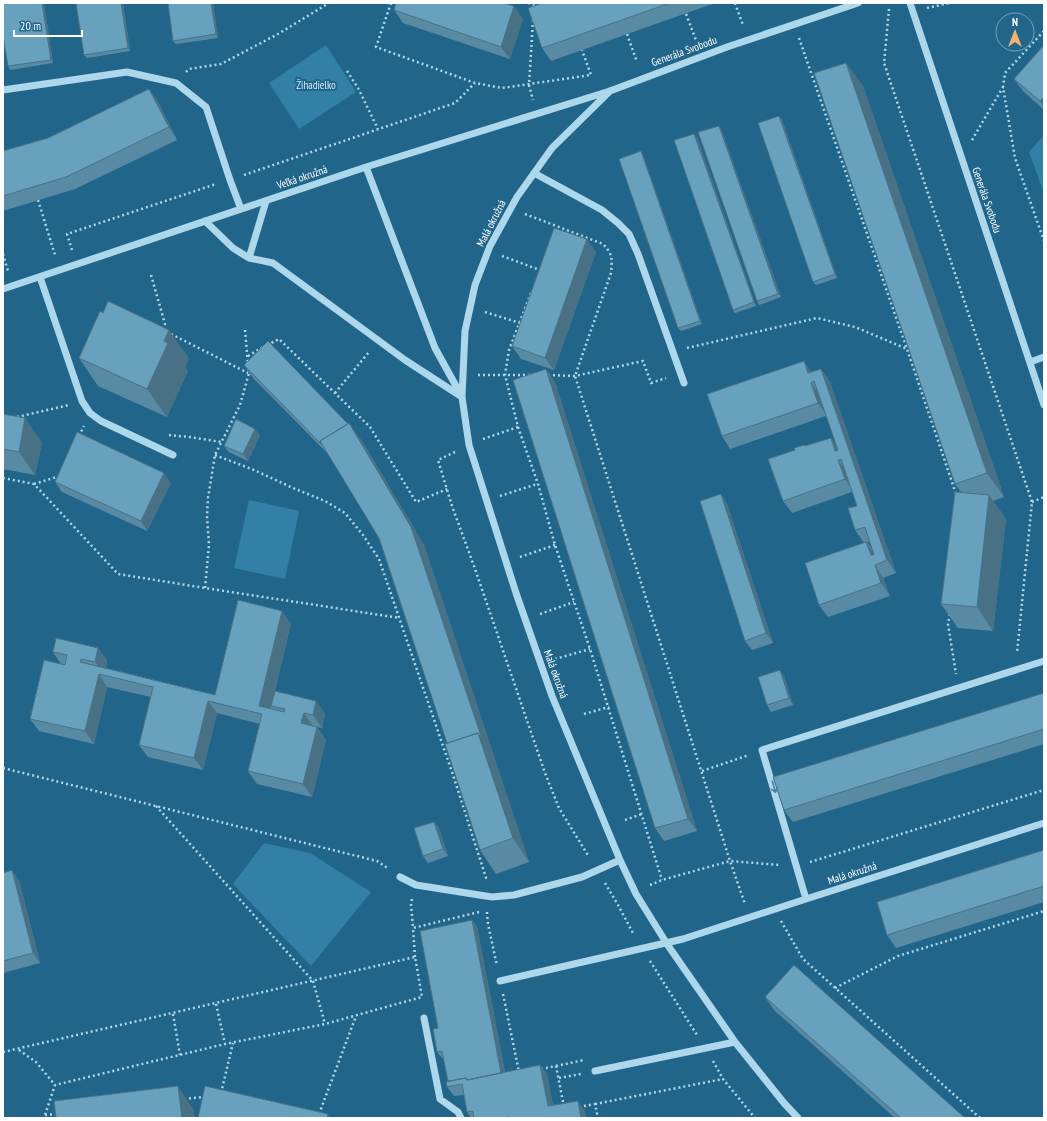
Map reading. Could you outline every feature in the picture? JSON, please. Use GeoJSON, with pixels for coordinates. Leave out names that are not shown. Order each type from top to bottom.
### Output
{"type":"FeatureCollection","features":[{"type":"Feature","properties":{"kind":"street","name":"Generála Svobodu"},"geometry":{"type":"LineString","coordinates":[[610,91],[727,47],[858,3]]}},
{"type":"Feature","properties":{"kind":"street","name":"Generála Svobodu"},"geometry":{"type":"LineString","coordinates":[[910,3],[1044,405]]}},
{"type":"Feature","properties":{"kind":"street"},"geometry":{"type":"LineString","coordinates":[[3,90],[127,72],[176,83],[206,107],[241,209]]}},
{"type":"Feature","properties":{"kind":"street","name":"Veľká okružná"},"geometry":{"type":"LineString","coordinates":[[3,288],[40,277],[366,166],[610,91]]}},
{"type":"Feature","properties":{"kind":"street","name":"Malá okružná"},"geometry":{"type":"LineString","coordinates":[[610,91],[552,148],[517,197],[490,246],[475,285],[465,331],[462,397],[469,446],[516,593],[552,696],[620,860],[636,894],[667,944],[735,1042],[784,1103],[798,1118]]}},
{"type":"Feature","properties":{"kind":"street","name":"Malá okružná"},"geometry":{"type":"LineString","coordinates":[[366,166],[435,348],[462,397]]}},
{"type":"Feature","properties":{"kind":"street"},"geometry":{"type":"LineString","coordinates":[[534,173],[602,210],[629,234],[638,254],[684,383]]}},
{"type":"Feature","properties":{"kind":"street"},"geometry":{"type":"LineString","coordinates":[[249,258],[266,201]]}},
{"type":"Feature","properties":{"kind":"street"},"geometry":{"type":"LineString","coordinates":[[205,221],[232,248],[249,258],[272,262],[378,341],[462,397]]}},
{"type":"Feature","properties":{"kind":"street"},"geometry":{"type":"LineString","coordinates":[[40,277],[82,402],[90,413],[101,421],[173,455]]}},
{"type":"Feature","properties":{"kind":"street"},"geometry":{"type":"LineString","coordinates":[[1030,362],[1044,357]]}},
{"type":"Feature","properties":{"kind":"street"},"geometry":{"type":"LineString","coordinates":[[806,899],[762,750],[1044,661]]}},
{"type":"Feature","properties":{"kind":"street","name":"Malá okružná"},"geometry":{"type":"LineString","coordinates":[[667,944],[1044,823]]}},
{"type":"Feature","properties":{"kind":"street"},"geometry":{"type":"LineString","coordinates":[[400,877],[416,885],[492,897],[514,895],[582,877],[620,860]]}},
{"type":"Feature","properties":{"kind":"street"},"geometry":{"type":"LineString","coordinates":[[500,981],[667,944]]}},
{"type":"Feature","properties":{"kind":"street"},"geometry":{"type":"LineString","coordinates":[[424,1018],[440,1099],[458,1112],[461,1118]]}},
{"type":"Feature","properties":{"kind":"street"},"geometry":{"type":"LineString","coordinates":[[595,1071],[735,1042]]}},
{"type":"Feature","properties":{"kind":"path"},"geometry":{"type":"LineString","coordinates":[[176,83],[189,69],[222,64],[278,34],[330,3]]}},
{"type":"Feature","properties":{"kind":"path"},"geometry":{"type":"LineString","coordinates":[[391,3],[376,47],[475,83],[502,88],[591,75],[582,50]]}},
{"type":"Feature","properties":{"kind":"path"},"geometry":{"type":"LineString","coordinates":[[528,3],[534,5],[541,3]]}},
{"type":"Feature","properties":{"kind":"path"},"geometry":{"type":"LineString","coordinates":[[735,3],[743,25]]}},
{"type":"Feature","properties":{"kind":"path"},"geometry":{"type":"LineString","coordinates":[[924,9],[950,3]]}},
{"type":"Feature","properties":{"kind":"path"},"geometry":{"type":"LineString","coordinates":[[889,9],[884,62],[1032,502],[1015,671]]}},
{"type":"Feature","properties":{"kind":"path"},"geometry":{"type":"LineString","coordinates":[[529,84],[534,13]]}},
{"type":"Feature","properties":{"kind":"path"},"geometry":{"type":"LineString","coordinates":[[686,14],[696,40]]}},
{"type":"Feature","properties":{"kind":"path"},"geometry":{"type":"LineString","coordinates":[[1044,31],[1004,73],[1003,87],[1015,158],[1044,241]]}},
{"type":"Feature","properties":{"kind":"path"},"geometry":{"type":"LineString","coordinates":[[627,34],[637,62]]}},
{"type":"Feature","properties":{"kind":"path"},"geometry":{"type":"LineString","coordinates":[[799,38],[957,498]]}},
{"type":"Feature","properties":{"kind":"path"},"geometry":{"type":"LineString","coordinates":[[347,71],[358,88],[378,129]]}},
{"type":"Feature","properties":{"kind":"path"},"geometry":{"type":"LineString","coordinates":[[72,250],[67,234],[455,103],[475,83]]}},
{"type":"Feature","properties":{"kind":"path"},"geometry":{"type":"LineString","coordinates":[[961,159],[1003,87]]}},
{"type":"Feature","properties":{"kind":"path"},"geometry":{"type":"LineString","coordinates":[[38,200],[55,255]]}},
{"type":"Feature","properties":{"kind":"path"},"geometry":{"type":"LineString","coordinates":[[510,209],[603,244],[610,252],[612,273],[575,376],[730,861],[750,917]]}},
{"type":"Feature","properties":{"kind":"path"},"geometry":{"type":"LineString","coordinates":[[554,233],[557,226]]}},
{"type":"Feature","properties":{"kind":"path"},"geometry":{"type":"LineString","coordinates":[[3,254],[8,270]]}},
{"type":"Feature","properties":{"kind":"path"},"geometry":{"type":"LineString","coordinates":[[502,256],[540,270],[538,277]]}},
{"type":"Feature","properties":{"kind":"path"},"geometry":{"type":"LineString","coordinates":[[151,275],[165,324],[163,330]]}},
{"type":"Feature","properties":{"kind":"path"},"geometry":{"type":"LineString","coordinates":[[532,290],[509,350],[505,375],[518,426],[609,707],[662,880]]}},
{"type":"Feature","properties":{"kind":"path"},"geometry":{"type":"LineString","coordinates":[[485,312],[520,323]]}},
{"type":"Feature","properties":{"kind":"path"},"geometry":{"type":"LineString","coordinates":[[673,352],[817,318],[855,327],[907,349]]}},
{"type":"Feature","properties":{"kind":"path"},"geometry":{"type":"LineString","coordinates":[[205,588],[209,544],[207,516],[208,498],[215,455],[240,405],[249,373],[245,330]]}},
{"type":"Feature","properties":{"kind":"path"},"geometry":{"type":"LineString","coordinates":[[170,334],[249,373]]}},
{"type":"Feature","properties":{"kind":"path"},"geometry":{"type":"LineString","coordinates":[[248,356],[279,339],[370,427],[416,502],[447,489]]}},
{"type":"Feature","properties":{"kind":"path"},"geometry":{"type":"LineString","coordinates":[[335,394],[378,341]]}},
{"type":"Feature","properties":{"kind":"path"},"geometry":{"type":"LineString","coordinates":[[544,375],[575,376],[643,361],[651,383],[680,373]]}},
{"type":"Feature","properties":{"kind":"path"},"geometry":{"type":"LineString","coordinates":[[463,374],[536,375]]}},
{"type":"Feature","properties":{"kind":"path"},"geometry":{"type":"LineString","coordinates":[[10,419],[82,402]]}},
{"type":"Feature","properties":{"kind":"path"},"geometry":{"type":"LineString","coordinates":[[78,439],[90,413]]}},
{"type":"Feature","properties":{"kind":"path"},"geometry":{"type":"LineString","coordinates":[[482,439],[518,426]]}},
{"type":"Feature","properties":{"kind":"path"},"geometry":{"type":"LineString","coordinates":[[458,451],[438,460],[545,773],[559,808],[618,905],[634,936],[724,1079],[755,1118]]}},
{"type":"Feature","properties":{"kind":"path"},"geometry":{"type":"LineString","coordinates":[[215,455],[325,500],[345,513],[363,535],[379,559],[452,771],[492,897],[487,910],[488,924],[519,1073]]}},
{"type":"Feature","properties":{"kind":"path"},"geometry":{"type":"LineString","coordinates":[[3,478],[34,484],[64,474]]}},
{"type":"Feature","properties":{"kind":"path"},"geometry":{"type":"LineString","coordinates":[[34,484],[118,574],[400,618]]}},
{"type":"Feature","properties":{"kind":"path"},"geometry":{"type":"LineString","coordinates":[[500,496],[538,484]]}},
{"type":"Feature","properties":{"kind":"path"},"geometry":{"type":"LineString","coordinates":[[1032,502],[1044,497]]}},
{"type":"Feature","properties":{"kind":"path"},"geometry":{"type":"LineString","coordinates":[[520,557],[555,544]]}},
{"type":"Feature","properties":{"kind":"path"},"geometry":{"type":"LineString","coordinates":[[540,614],[574,602]]}},
{"type":"Feature","properties":{"kind":"path"},"geometry":{"type":"LineString","coordinates":[[950,609],[948,624],[958,688]]}},
{"type":"Feature","properties":{"kind":"path"},"geometry":{"type":"LineString","coordinates":[[555,659],[590,649]]}},
{"type":"Feature","properties":{"kind":"path"},"geometry":{"type":"LineString","coordinates":[[584,714],[609,707]]}},
{"type":"Feature","properties":{"kind":"path"},"geometry":{"type":"LineString","coordinates":[[702,771],[762,750]]}},
{"type":"Feature","properties":{"kind":"path"},"geometry":{"type":"LineString","coordinates":[[3,768],[378,861],[400,877]]}},
{"type":"Feature","properties":{"kind":"path"},"geometry":{"type":"LineString","coordinates":[[650,885],[662,880],[730,861],[797,866],[1044,790]]}},
{"type":"Feature","properties":{"kind":"path"},"geometry":{"type":"LineString","coordinates":[[156,806],[313,981],[325,1024]]}},
{"type":"Feature","properties":{"kind":"path"},"geometry":{"type":"LineString","coordinates":[[625,820],[642,814]]}},
{"type":"Feature","properties":{"kind":"path"},"geometry":{"type":"LineString","coordinates":[[55,1085],[225,1044],[325,1024],[422,997],[416,958],[411,904],[416,885]]}},
{"type":"Feature","properties":{"kind":"path"},"geometry":{"type":"LineString","coordinates":[[774,909],[803,959],[980,1118]]}},
{"type":"Feature","properties":{"kind":"path"},"geometry":{"type":"LineString","coordinates":[[413,928],[487,910]]}},
{"type":"Feature","properties":{"kind":"path"},"geometry":{"type":"LineString","coordinates":[[835,988],[898,956],[1044,911]]}},
{"type":"Feature","properties":{"kind":"path"},"geometry":{"type":"LineString","coordinates":[[3,1052],[416,958]]}},
{"type":"Feature","properties":{"kind":"path"},"geometry":{"type":"LineString","coordinates":[[216,1004],[225,1044]]}},
{"type":"Feature","properties":{"kind":"path"},"geometry":{"type":"LineString","coordinates":[[173,1014],[180,1055]]}},
{"type":"Feature","properties":{"kind":"path"},"geometry":{"type":"LineString","coordinates":[[318,1118],[356,1015]]}},
{"type":"Feature","properties":{"kind":"path"},"geometry":{"type":"LineString","coordinates":[[220,1098],[233,1043]]}},
{"type":"Feature","properties":{"kind":"path"},"geometry":{"type":"LineString","coordinates":[[19,1049],[36,1062],[55,1085]]}},
{"type":"Feature","properties":{"kind":"path"},"geometry":{"type":"LineString","coordinates":[[534,1070],[556,1066],[565,1110]]}},
{"type":"Feature","properties":{"kind":"path"},"geometry":{"type":"LineString","coordinates":[[559,1078],[595,1071]]}},
{"type":"Feature","properties":{"kind":"path"},"geometry":{"type":"LineString","coordinates":[[572,1108],[724,1079]]}},
{"type":"Feature","properties":{"kind":"path"},"geometry":{"type":"LineString","coordinates":[[55,1085],[44,1116],[58,1114]]}},
{"type":"Feature","properties":{"kind":"path"},"geometry":{"type":"LineString","coordinates":[[180,1100],[204,1097]]}},
{"type":"Feature","properties":{"kind":"path"},"geometry":{"type":"LineString","coordinates":[[595,1104],[598,1118]]}},
{"type":"Feature","properties":{"kind":"green space","name":"Žihadielko"},"geometry":{"type":"Polygon","coordinates":[[[326,45],[356,92],[299,129],[269,83],[326,45]]]}},
{"type":"Feature","properties":{"kind":"green space"},"geometry":{"type":"Polygon","coordinates":[[[1044,135],[1044,193],[1029,152],[1044,135]]]}},
{"type":"Feature","properties":{"kind":"green space"},"geometry":{"type":"Polygon","coordinates":[[[249,500],[299,511],[285,579],[234,568],[249,500]]]}},
{"type":"Feature","properties":{"kind":"green space"},"geometry":{"type":"Polygon","coordinates":[[[264,843],[310,853],[371,892],[311,966],[233,884],[264,843]]]}},
{"type":"Feature","properties":{"kind":"building"},"geometry":{"type":"Polygon","coordinates":[[[3,3],[42,3],[51,60],[8,66],[3,37],[3,3]]]}},
{"type":"Feature","properties":{"kind":"building"},"geometry":{"type":"Polygon","coordinates":[[[76,3],[121,3],[128,48],[84,55],[76,3]]]}},
{"type":"Feature","properties":{"kind":"building"},"geometry":{"type":"Polygon","coordinates":[[[168,3],[211,3],[216,34],[173,41],[168,3]]]}},
{"type":"Feature","properties":{"kind":"building"},"geometry":{"type":"Polygon","coordinates":[[[396,3],[504,3],[514,6],[501,47],[394,10],[396,3]]]}},
{"type":"Feature","properties":{"kind":"building"},"geometry":{"type":"Polygon","coordinates":[[[543,3],[670,3],[542,48],[528,8],[543,3]]]}},
{"type":"Feature","properties":{"kind":"building"},"geometry":{"type":"Polygon","coordinates":[[[1044,45],[1044,97],[1040,101],[1014,79],[1044,45]]]}},
{"type":"Feature","properties":{"kind":"building"},"geometry":{"type":"Polygon","coordinates":[[[846,63],[987,473],[955,484],[814,73],[846,63]]]}},
{"type":"Feature","properties":{"kind":"building"},"geometry":{"type":"Polygon","coordinates":[[[149,89],[169,127],[66,177],[3,196],[3,151],[48,138],[149,89]]]}},
{"type":"Feature","properties":{"kind":"building"},"geometry":{"type":"Polygon","coordinates":[[[779,116],[835,274],[813,282],[758,123],[779,116]]]}},
{"type":"Feature","properties":{"kind":"building"},"geometry":{"type":"Polygon","coordinates":[[[719,126],[778,294],[757,301],[698,132],[719,126]]]}},
{"type":"Feature","properties":{"kind":"building"},"geometry":{"type":"Polygon","coordinates":[[[694,134],[754,302],[733,310],[674,140],[694,134]]]}},
{"type":"Feature","properties":{"kind":"building"},"geometry":{"type":"Polygon","coordinates":[[[641,151],[700,321],[678,328],[619,159],[641,151]]]}},
{"type":"Feature","properties":{"kind":"building"},"geometry":{"type":"Polygon","coordinates":[[[554,228],[587,239],[545,358],[512,346],[554,228]]]}},
{"type":"Feature","properties":{"kind":"building"},"geometry":{"type":"Polygon","coordinates":[[[108,301],[169,330],[164,341],[168,343],[147,389],[79,358],[100,311],[103,313],[108,301]]]}},
{"type":"Feature","properties":{"kind":"building"},"geometry":{"type":"Polygon","coordinates":[[[268,341],[348,424],[320,441],[322,445],[244,365],[268,341]]]}},
{"type":"Feature","properties":{"kind":"building"},"geometry":{"type":"Polygon","coordinates":[[[804,361],[808,373],[821,369],[887,560],[875,565],[881,583],[819,605],[805,563],[866,542],[871,555],[874,555],[865,527],[855,530],[848,508],[857,506],[841,459],[838,460],[845,479],[783,501],[768,459],[795,450],[794,448],[831,438],[835,451],[838,450],[814,381],[811,383],[818,403],[722,436],[707,394],[804,361]]]}},
{"type":"Feature","properties":{"kind":"building"},"geometry":{"type":"Polygon","coordinates":[[[546,369],[688,819],[655,828],[513,380],[546,369]]]}},
{"type":"Feature","properties":{"kind":"building"},"geometry":{"type":"Polygon","coordinates":[[[3,414],[25,418],[19,452],[3,449],[3,414]]]}},
{"type":"Feature","properties":{"kind":"building"},"geometry":{"type":"Polygon","coordinates":[[[236,419],[255,429],[243,454],[224,446],[236,419]]]}},
{"type":"Feature","properties":{"kind":"building"},"geometry":{"type":"Polygon","coordinates":[[[349,423],[411,527],[482,739],[478,733],[447,743],[379,538],[320,441],[349,423]]]}},
{"type":"Feature","properties":{"kind":"building"},"geometry":{"type":"Polygon","coordinates":[[[77,432],[164,473],[141,521],[55,482],[77,432]]]}},
{"type":"Feature","properties":{"kind":"building"},"geometry":{"type":"Polygon","coordinates":[[[955,492],[989,495],[977,607],[941,604],[955,492]]]}},
{"type":"Feature","properties":{"kind":"building"},"geometry":{"type":"Polygon","coordinates":[[[721,494],[766,633],[745,641],[700,501],[721,494]]]}},
{"type":"Feature","properties":{"kind":"building"},"geometry":{"type":"Polygon","coordinates":[[[238,600],[282,611],[259,706],[284,712],[285,709],[271,706],[275,691],[316,701],[313,715],[304,713],[301,723],[317,727],[303,784],[248,771],[262,714],[208,701],[194,758],[139,745],[153,687],[99,674],[85,731],[30,719],[44,660],[65,665],[67,655],[53,652],[56,638],[98,648],[95,662],[81,659],[80,662],[215,695],[238,600]]]}},
{"type":"Feature","properties":{"kind":"building"},"geometry":{"type":"Polygon","coordinates":[[[780,670],[789,698],[767,705],[758,677],[780,670]]]}},
{"type":"Feature","properties":{"kind":"building"},"geometry":{"type":"Polygon","coordinates":[[[1044,693],[1044,729],[784,810],[773,777],[1044,693]]]}},
{"type":"Feature","properties":{"kind":"building"},"geometry":{"type":"Polygon","coordinates":[[[478,733],[513,838],[480,850],[445,744],[478,733]]]}},
{"type":"Feature","properties":{"kind":"building"},"geometry":{"type":"Polygon","coordinates":[[[434,822],[443,849],[423,856],[414,828],[434,822]]]}},
{"type":"Feature","properties":{"kind":"building"},"geometry":{"type":"Polygon","coordinates":[[[1044,850],[1044,886],[887,935],[877,902],[1044,850]]]}},
{"type":"Feature","properties":{"kind":"building"},"geometry":{"type":"Polygon","coordinates":[[[12,870],[33,953],[3,961],[3,873],[12,870]]]}},
{"type":"Feature","properties":{"kind":"building"},"geometry":{"type":"Polygon","coordinates":[[[472,920],[501,1073],[468,1080],[466,1078],[448,1081],[442,1051],[437,1052],[433,1029],[438,1028],[420,931],[472,920]]]}},
{"type":"Feature","properties":{"kind":"building"},"geometry":{"type":"Polygon","coordinates":[[[794,965],[965,1118],[901,1118],[765,997],[794,965]]]}},
{"type":"Feature","properties":{"kind":"building"},"geometry":{"type":"Polygon","coordinates":[[[540,1065],[548,1106],[578,1101],[581,1118],[474,1118],[473,1111],[467,1112],[462,1084],[447,1087],[446,1082],[466,1078],[467,1080],[540,1065]]]}},
{"type":"Feature","properties":{"kind":"building"},"geometry":{"type":"Polygon","coordinates":[[[178,1086],[182,1118],[56,1118],[54,1101],[178,1086]]]}},
{"type":"Feature","properties":{"kind":"building"},"geometry":{"type":"Polygon","coordinates":[[[205,1086],[328,1114],[327,1118],[198,1118],[205,1086]]]}}]}
